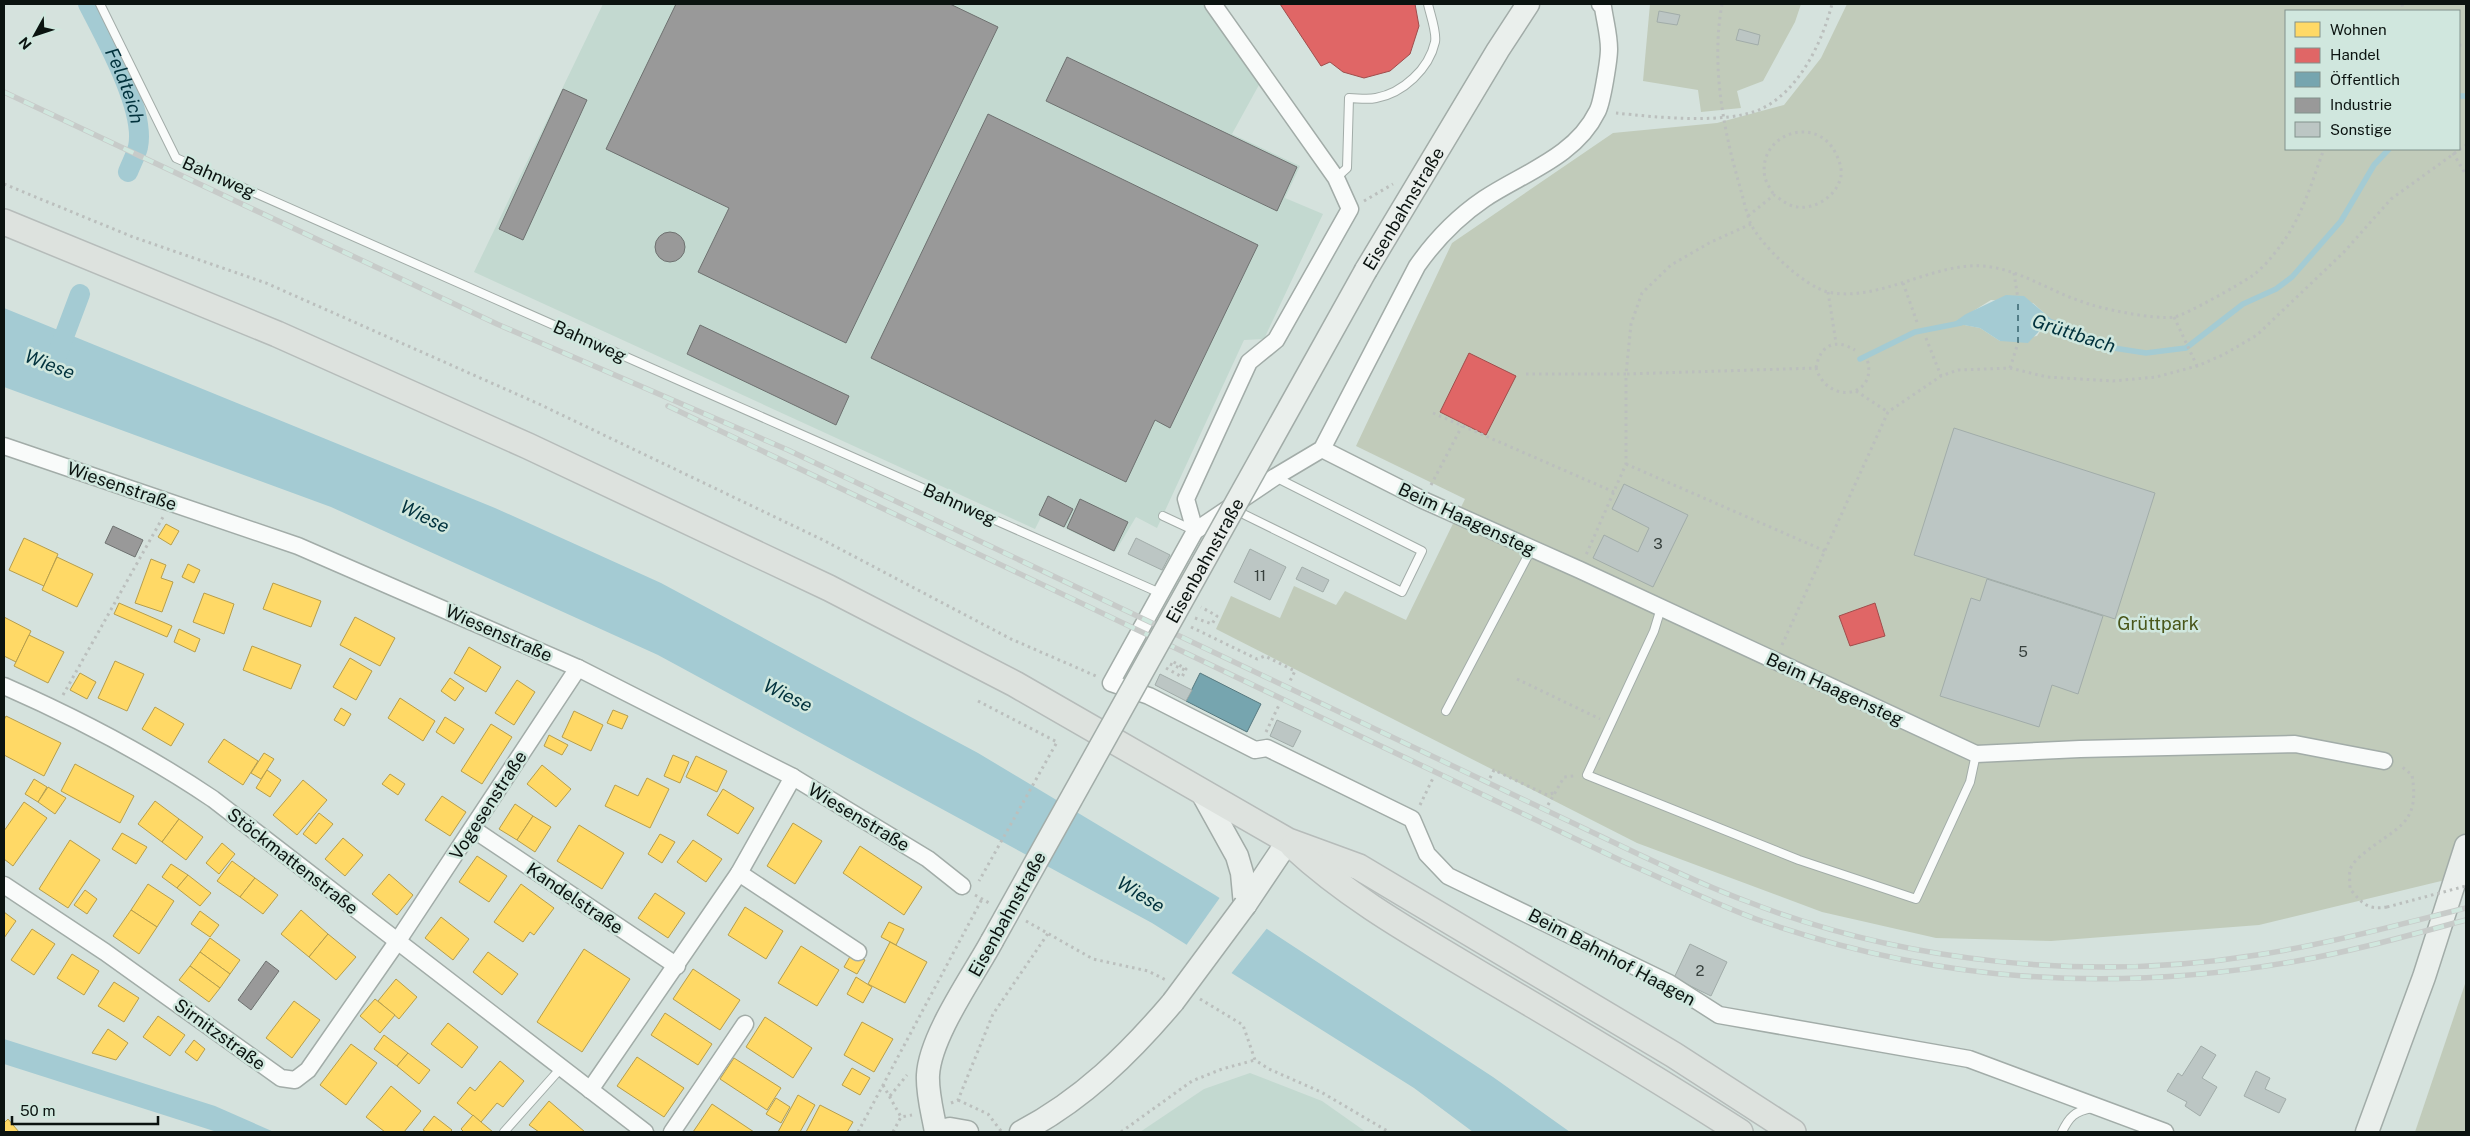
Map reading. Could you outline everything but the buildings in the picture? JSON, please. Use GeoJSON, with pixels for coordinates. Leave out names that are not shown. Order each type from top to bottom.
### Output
{"type":"FeatureCollection","features":[{"type":"Feature","properties":{"kind":"main road"},"geometry":{"type":"LineString","coordinates":[[12,225],[286,338],[528,446],[829,588],[1015,684],[1288,841],[1359,867],[1674,1055],[1794,1132]]}},
{"type":"Feature","properties":{"kind":"main road"},"geometry":{"type":"LineString","coordinates":[[1288,841],[1320,871],[1369,907],[1657,1079],[1740,1132]]}},
{"type":"Feature","properties":{"kind":"street"},"geometry":{"type":"LineString","coordinates":[[1194,531],[1186,499],[1249,362],[1276,340],[1350,209],[1336,178],[1213,4]]}},
{"type":"Feature","properties":{"kind":"street","name":"Eisenbahnstraße"},"geometry":{"type":"LineString","coordinates":[[936,1132],[928,1076],[940,1033],[1366,270],[1493,58],[1528,4]]}},
{"type":"Feature","properties":{"kind":"street"},"geometry":{"type":"LineString","coordinates":[[1412,819],[1267,748],[1255,750],[1149,696],[1111,683],[1194,531],[1274,477],[1322,449],[1417,266],[1434,242],[1455,220],[1484,199],[1532,172],[1580,138],[1598,111],[1609,50],[1603,7],[1600,4]]}},
{"type":"Feature","properties":{"kind":"street","name":"Wiesenstraße"},"geometry":{"type":"LineString","coordinates":[[4,446],[298,546],[578,668],[793,777],[928,859],[962,886]]}},
{"type":"Feature","properties":{"kind":"street","name":"Beim Haagensteg"},"geometry":{"type":"LineString","coordinates":[[1322,449],[1423,500],[1580,570],[1976,754],[2080,749],[2295,744],[2384,761]]}},
{"type":"Feature","properties":{"kind":"street","name":"Vogesenstraße"},"geometry":{"type":"LineString","coordinates":[[397,942],[578,668]]}},
{"type":"Feature","properties":{"kind":"street","name":"Stöckmattenstraße"},"geometry":{"type":"LineString","coordinates":[[4,686],[55,708],[170,770],[213,799],[645,1132]]}},
{"type":"Feature","properties":{"kind":"street"},"geometry":{"type":"LineString","coordinates":[[590,1090],[739,874],[793,777]]}},
{"type":"Feature","properties":{"kind":"street"},"geometry":{"type":"LineString","coordinates":[[1201,791],[1228,839],[1242,873],[1245,904]]}},
{"type":"Feature","properties":{"kind":"street","name":"Beim Bahnhof Haagen"},"geometry":{"type":"LineString","coordinates":[[1412,819],[1428,854],[1448,876],[1669,983],[1719,1015],[1969,1059],[2165,1132]]}},
{"type":"Feature","properties":{"kind":"street","name":"Kandelstraße"},"geometry":{"type":"LineString","coordinates":[[473,829],[677,966]]}},
{"type":"Feature","properties":{"kind":"street"},"geometry":{"type":"LineString","coordinates":[[1021,1132],[1074,1100],[1104,1076],[1147,1033],[1179,994],[1263,880],[1288,841]]}},
{"type":"Feature","properties":{"kind":"street"},"geometry":{"type":"LineString","coordinates":[[2367,1132],[2421,984],[2466,846]]}},
{"type":"Feature","properties":{"kind":"street"},"geometry":{"type":"LineString","coordinates":[[739,874],[858,952]]}},
{"type":"Feature","properties":{"kind":"street","name":"Sirnitzstraße"},"geometry":{"type":"LineString","coordinates":[[4,885],[105,952],[281,1078],[295,1080],[308,1070],[397,942]]}},
{"type":"Feature","properties":{"kind":"street"},"geometry":{"type":"LineString","coordinates":[[672,1132],[745,1024]]}},
{"type":"Feature","properties":{"kind":"street"},"geometry":{"type":"LineString","coordinates":[[936,1132],[950,1129],[967,1132]]}},
{"type":"Feature","properties":{"kind":"lane","name":"Bahnweg"},"geometry":{"type":"LineString","coordinates":[[100,4],[176,158],[1160,593]]}},
{"type":"Feature","properties":{"kind":"lane"},"geometry":{"type":"LineString","coordinates":[[1336,178],[1347,168],[1348,98],[1374,98],[1392,93],[1413,79],[1428,60],[1436,40],[1428,4]]}},
{"type":"Feature","properties":{"kind":"lane"},"geometry":{"type":"LineString","coordinates":[[1228,507],[1402,592],[1422,551],[1274,477]]}},
{"type":"Feature","properties":{"kind":"lane"},"geometry":{"type":"LineString","coordinates":[[1163,516],[1194,531]]}},
{"type":"Feature","properties":{"kind":"lane"},"geometry":{"type":"LineString","coordinates":[[1446,711],[1532,548]]}},
{"type":"Feature","properties":{"kind":"lane"},"geometry":{"type":"LineString","coordinates":[[1661,608],[1654,631],[1587,774],[1799,860],[1916,899],[1970,782],[1976,754]]}},
{"type":"Feature","properties":{"kind":"lane"},"geometry":{"type":"LineString","coordinates":[[504,1132],[562,1068]]}},
{"type":"Feature","properties":{"kind":"lane"},"geometry":{"type":"LineString","coordinates":[[2062,1132],[2067,1122],[2077,1111],[2099,1107]]}},
{"type":"Feature","properties":{"kind":"path"},"geometry":{"type":"LineString","coordinates":[[1722,4],[1718,66],[1724,117],[1732,161],[1748,216],[1751,224],[1770,250],[1796,274],[1828,292],[1856,292],[1903,283],[1946,270],[1982,266],[2014,273],[2082,302],[2122,312],[2174,317],[2253,275],[2281,245],[2297,218],[2324,150]]}},
{"type":"Feature","properties":{"kind":"path"},"geometry":{"type":"LineString","coordinates":[[1598,111],[1643,116],[1724,117],[1742,115],[1760,109],[1776,101],[1790,88],[1801,72],[1820,38],[1832,4]]}},
{"type":"Feature","properties":{"kind":"path"},"geometry":{"type":"LineString","coordinates":[[1796,131],[1814,132],[1832,144],[1841,163],[1840,179],[1832,195],[1818,205],[1792,206],[1774,195],[1766,179],[1764,167],[1768,153],[1778,140],[1796,131]]}},
{"type":"Feature","properties":{"kind":"path"},"geometry":{"type":"LineString","coordinates":[[1775,661],[1888,412],[1941,376],[1958,370],[2010,368],[2048,377],[2113,381],[2156,377],[2198,366],[2223,355],[2257,335],[2344,252],[2391,199],[2458,150]]}},
{"type":"Feature","properties":{"kind":"path"},"geometry":{"type":"LineString","coordinates":[[2453,153],[2466,175]]}},
{"type":"Feature","properties":{"kind":"path"},"geometry":{"type":"LineString","coordinates":[[4,184],[133,237],[266,283],[539,404],[823,540],[1011,639],[1111,683]]}},
{"type":"Feature","properties":{"kind":"path"},"geometry":{"type":"LineString","coordinates":[[1748,216],[1774,195]]}},
{"type":"Feature","properties":{"kind":"path"},"geometry":{"type":"LineString","coordinates":[[1580,570],[1626,464],[1626,374],[1631,324],[1642,293],[1671,265],[1711,242],[1751,224]]}},
{"type":"Feature","properties":{"kind":"path"},"geometry":{"type":"LineString","coordinates":[[2014,273],[2018,299]]}},
{"type":"Feature","properties":{"kind":"path"},"geometry":{"type":"LineString","coordinates":[[1903,283],[1917,322]]}},
{"type":"Feature","properties":{"kind":"path"},"geometry":{"type":"LineString","coordinates":[[1828,292],[1836,343]]}},
{"type":"Feature","properties":{"kind":"path"},"geometry":{"type":"LineString","coordinates":[[2174,317],[2198,366]]}},
{"type":"Feature","properties":{"kind":"path"},"geometry":{"type":"LineString","coordinates":[[1926,338],[1941,376]]}},
{"type":"Feature","properties":{"kind":"path"},"geometry":{"type":"LineString","coordinates":[[2010,368],[2018,342]]}},
{"type":"Feature","properties":{"kind":"path"},"geometry":{"type":"LineString","coordinates":[[1856,350],[1846,344],[1836,343],[1822,351],[1816,368],[1818,376],[1834,392],[1846,394],[1856,392],[1867,380],[1870,368],[1867,359]]}},
{"type":"Feature","properties":{"kind":"path"},"geometry":{"type":"LineString","coordinates":[[1526,374],[1626,374],[1816,368]]}},
{"type":"Feature","properties":{"kind":"path"},"geometry":{"type":"LineString","coordinates":[[1856,392],[1888,412]]}},
{"type":"Feature","properties":{"kind":"path"},"geometry":{"type":"LineString","coordinates":[[1433,413],[1614,492]]}},
{"type":"Feature","properties":{"kind":"path"},"geometry":{"type":"LineString","coordinates":[[1423,500],[1462,426]]}},
{"type":"Feature","properties":{"kind":"path"},"geometry":{"type":"LineString","coordinates":[[1626,464],[1825,551]]}},
{"type":"Feature","properties":{"kind":"path"},"geometry":{"type":"LineString","coordinates":[[55,708],[171,503]]}},
{"type":"Feature","properties":{"kind":"path"},"geometry":{"type":"LineString","coordinates":[[1183,597],[1217,616],[1212,624],[1194,617]]}},
{"type":"Feature","properties":{"kind":"path"},"geometry":{"type":"LineString","coordinates":[[1190,626],[1257,659],[1265,656],[1295,671],[1289,683]]}},
{"type":"Feature","properties":{"kind":"path"},"geometry":{"type":"LineString","coordinates":[[1517,679],[1611,725]]}},
{"type":"Feature","properties":{"kind":"path"},"geometry":{"type":"LineString","coordinates":[[978,701],[1056,742],[979,881]]}},
{"type":"Feature","properties":{"kind":"path"},"geometry":{"type":"LineString","coordinates":[[1268,727],[1280,703]]}},
{"type":"Feature","properties":{"kind":"path"},"geometry":{"type":"LineString","coordinates":[[2384,761],[2402,767],[2412,775],[2415,792],[2412,810],[2401,828],[2373,845],[2358,858],[2350,869],[2350,889],[2362,903],[2374,909],[2466,886]]}},
{"type":"Feature","properties":{"kind":"path"},"geometry":{"type":"LineString","coordinates":[[1490,778],[1494,770],[1547,794],[1556,792]]}},
{"type":"Feature","properties":{"kind":"path"},"geometry":{"type":"LineString","coordinates":[[1412,819],[1434,776]]}},
{"type":"Feature","properties":{"kind":"path"},"geometry":{"type":"LineString","coordinates":[[1548,805],[1564,777]]}},
{"type":"Feature","properties":{"kind":"path"},"geometry":{"type":"LineString","coordinates":[[858,1132],[982,899]]}},
{"type":"Feature","properties":{"kind":"path"},"geometry":{"type":"LineString","coordinates":[[1002,1132],[988,1114],[958,1100],[993,1014],[1049,932],[1093,960],[1148,971],[1179,994],[1243,1026],[1255,1060],[1269,1069],[1321,1092],[1389,1132]]}},
{"type":"Feature","properties":{"kind":"path"},"geometry":{"type":"LineString","coordinates":[[1121,1132],[1192,1081],[1222,1069],[1255,1060]]}},
{"type":"Feature","properties":{"kind":"path"},"geometry":{"type":"LineString","coordinates":[[883,1085],[902,1117]]}},
{"type":"Feature","properties":{"kind":"shaded area"},"geometry":{"type":"Polygon","coordinates":[[[603,4],[1205,4],[1260,83],[1232,134],[1300,166],[1285,198],[1323,214],[1264,339],[1244,340],[1157,528],[1136,517],[1115,552],[1041,517],[1035,529],[474,272],[603,4]]]}},
{"type":"Feature","properties":{"kind":"shaded area"},"geometry":{"type":"Polygon","coordinates":[[[1250,1073],[1322,1101],[1366,1132],[1140,1132],[1204,1089],[1250,1073]]]}},
{"type":"Feature","properties":{"kind":"green space"},"geometry":{"type":"Polygon","coordinates":[[[1650,4],[1801,4],[1795,22],[1763,81],[1737,91],[1741,108],[1701,112],[1698,90],[1643,81],[1650,4]]]}},
{"type":"Feature","properties":{"kind":"green space","name":"Grüttpark"},"geometry":{"type":"Polygon","coordinates":[[[1847,4],[2466,4],[2466,875],[2259,925],[2051,941],[1936,938],[1822,912],[1637,843],[1216,629],[1231,596],[1280,618],[1294,586],[1336,605],[1345,591],[1406,620],[1465,499],[1356,446],[1452,243],[1613,133],[1717,123],[1784,105],[1821,58],[1847,4]],[[1991,300],[1954,323],[1980,328],[2000,341],[2037,336],[2043,327],[2055,323],[2033,303],[1991,300]]]}},
{"type":"Feature","properties":{"kind":"green space"},"geometry":{"type":"Polygon","coordinates":[[[2466,981],[2466,1132],[2415,1132],[2466,981]]]}},
{"type":"Feature","properties":{"kind":"water"},"geometry":{"type":"Polygon","coordinates":[[[2006,295],[2024,296],[2056,323],[2043,327],[2028,343],[2000,341],[1980,328],[1953,323],[1966,314],[2006,295]]]}},
{"type":"Feature","properties":{"kind":"water","name":"Wiese"},"geometry":{"type":"Polygon","coordinates":[[[4,308],[495,508],[661,583],[978,753],[1215,895],[1493,1077],[1570,1132],[1473,1132],[1414,1088],[1152,923],[658,655],[331,507],[4,387],[4,308]]]}},
{"type":"Feature","properties":{"kind":"water"},"geometry":{"type":"Polygon","coordinates":[[[4,1039],[215,1106],[274,1132],[217,1132],[4,1064],[4,1039]]]}},
{"type":"Feature","properties":{"kind":"pier"},"geometry":{"type":"Polygon","coordinates":[[[1221,896],[1268,927],[1230,975],[1185,947],[1221,896]]]}},
{"type":"Feature","properties":{"kind":"waterway","name":"Feldteich"},"geometry":{"type":"LineString","coordinates":[[88,4],[122,74],[136,114],[139,132],[138,147],[128,172]]}},
{"type":"Feature","properties":{"kind":"waterway","name":"Grüttbach"},"geometry":{"type":"LineString","coordinates":[[2460,96],[2466,96]]}},
{"type":"Feature","properties":{"kind":"waterway","name":"Grüttbach"},"geometry":{"type":"LineString","coordinates":[[2049,321],[2073,329],[2107,347],[2146,353],[2186,348],[2243,304],[2276,289],[2292,277],[2341,221],[2374,165],[2388,150]]}},
{"type":"Feature","properties":{"kind":"waterway","name":"Feldteich"},"geometry":{"type":"LineString","coordinates":[[56,358],[80,294]]}},
{"type":"Feature","properties":{"kind":"waterway","name":"Grüttbach"},"geometry":{"type":"LineString","coordinates":[[1860,359],[1915,332],[1961,323]]}},
{"type":"Feature","properties":{"kind":"ferry route"},"geometry":{"type":"LineString","coordinates":[[2018,299],[2018,343]]}},
{"type":"Feature","properties":{"kind":"railway"},"geometry":{"type":"LineString","coordinates":[[4,92],[497,324],[788,450],[1677,872],[1732,896],[1806,922],[1869,939],[1933,952],[1998,961],[2063,966],[2128,967],[2193,963],[2284,951],[2466,908]]}},
{"type":"Feature","properties":{"kind":"railway"},"geometry":{"type":"LineString","coordinates":[[668,406],[1624,862],[1756,919],[1823,940],[1889,957],[1956,969],[2024,976],[2091,979],[2159,977],[2228,971],[2297,961],[2361,948],[2466,920]]}}]}
